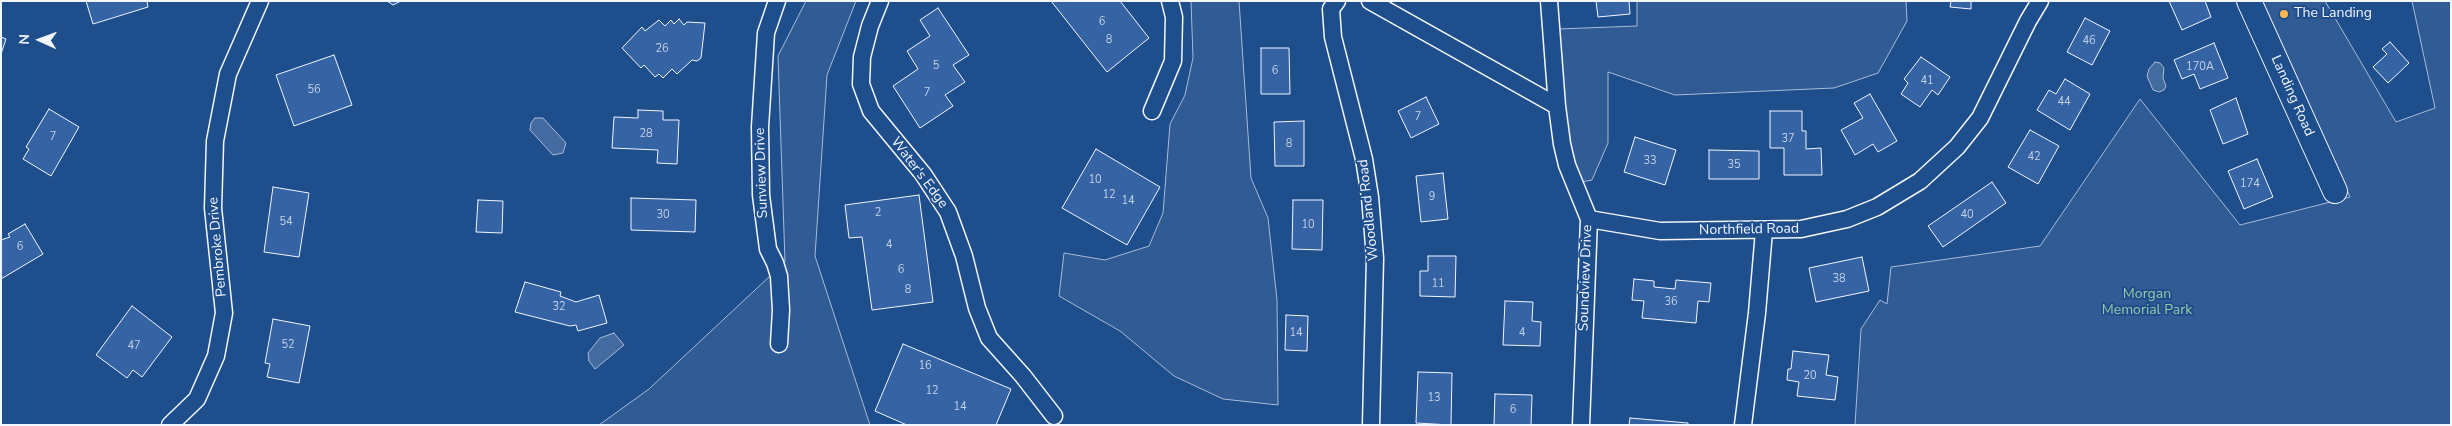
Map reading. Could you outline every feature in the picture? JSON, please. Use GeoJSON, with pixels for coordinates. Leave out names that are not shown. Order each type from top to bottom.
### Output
{"type":"FeatureCollection","features":[{"type":"Feature","properties":{"kind":"street","name":"Pembroke Drive"},"geometry":{"type":"LineString","coordinates":[[170,425],[197,399],[216,356],[224,313],[213,208],[215,141],[228,74],[260,1]]}},
{"type":"Feature","properties":{"kind":"street","name":"Sunview Drive"},"geometry":{"type":"LineString","coordinates":[[777,1],[766,33],[760,127],[761,195],[768,249],[779,276],[781,310],[779,344]]}},
{"type":"Feature","properties":{"kind":"street","name":"Water's Edge"},"geometry":{"type":"LineString","coordinates":[[880,1],[870,26],[862,57],[861,84],[871,111],[923,174],[948,212],[964,256],[977,308],[989,338],[1023,376],[1054,416]]}},
{"type":"Feature","properties":{"kind":"street"},"geometry":{"type":"LineString","coordinates":[[1152,111],[1173,61],[1174,17],[1170,1]]}},
{"type":"Feature","properties":{"kind":"street","name":"Woodland Road"},"geometry":{"type":"LineString","coordinates":[[1336,1],[1331,9],[1333,37],[1364,160],[1376,258],[1371,425]]}},
{"type":"Feature","properties":{"kind":"street"},"geometry":{"type":"LineString","coordinates":[[1370,1],[1557,106]]}},
{"type":"Feature","properties":{"kind":"street"},"geometry":{"type":"LineString","coordinates":[[1549,1],[1557,106]]}},
{"type":"Feature","properties":{"kind":"street"},"geometry":{"type":"LineString","coordinates":[[2026,1],[2028,21]]}},
{"type":"Feature","properties":{"kind":"street","name":"Northfield Road"},"geometry":{"type":"LineString","coordinates":[[1589,219],[1660,231],[1801,230],[1847,219],[1877,207],[1920,181],[1957,147],[1980,118],[2028,21],[2040,1]]}},
{"type":"Feature","properties":{"kind":"street","name":"Landing Road"},"geometry":{"type":"LineString","coordinates":[[2249,1],[2335,191]]}},
{"type":"Feature","properties":{"kind":"street","name":"Soundview Drive"},"geometry":{"type":"LineString","coordinates":[[1557,106],[1567,165],[1589,219],[1581,425]]}},
{"type":"Feature","properties":{"kind":"street"},"geometry":{"type":"LineString","coordinates":[[1743,425],[1757,313],[1764,231]]}},
{"type":"Feature","properties":{"kind":"shaded area"},"geometry":{"type":"Polygon","coordinates":[[[806,1],[856,1],[827,75],[815,256],[870,425],[599,425],[649,389],[785,262],[778,56],[806,1]]]}},
{"type":"Feature","properties":{"kind":"shaded area"},"geometry":{"type":"Polygon","coordinates":[[[1191,1],[1239,1],[1251,178],[1268,218],[1277,300],[1278,405],[1223,399],[1174,376],[1120,331],[1059,296],[1064,253],[1105,260],[1149,246],[1163,213],[1170,124],[1185,95],[1193,58],[1191,1]]]}},
{"type":"Feature","properties":{"kind":"shaded area"},"geometry":{"type":"Polygon","coordinates":[[[1637,1],[1906,1],[1907,21],[1878,73],[1834,88],[1675,95],[1608,72],[1608,143],[1592,180],[1581,182],[1573,162],[1564,111],[1558,29],[1637,26],[1637,1]]]}},
{"type":"Feature","properties":{"kind":"shaded area","name":"Morgan Memorial Park"},"geometry":{"type":"Polygon","coordinates":[[[2261,1],[2325,1],[2396,122],[2435,108],[2412,1],[2451,1],[2451,425],[1855,425],[1861,329],[1880,300],[1887,304],[1891,267],[2040,246],[2140,99],[2240,225],[2350,197],[2261,1]]]}},
{"type":"Feature","properties":{"kind":"shaded area"},"geometry":{"type":"Polygon","coordinates":[[[2155,62],[2160,63],[2164,68],[2163,78],[2166,86],[2164,90],[2159,92],[2153,90],[2147,76],[2149,69],[2155,62]]]}},
{"type":"Feature","properties":{"kind":"shaded area"},"geometry":{"type":"Polygon","coordinates":[[[535,118],[543,118],[566,143],[563,153],[553,155],[530,130],[531,123],[535,118]]]}},
{"type":"Feature","properties":{"kind":"shaded area"},"geometry":{"type":"Polygon","coordinates":[[[614,333],[624,345],[595,369],[589,361],[588,353],[600,338],[614,333]]]}},
{"type":"Feature","properties":{"kind":"building"},"geometry":{"type":"Polygon","coordinates":[[[86,1],[147,1],[148,7],[93,24],[86,1]]]}},
{"type":"Feature","properties":{"kind":"building"},"geometry":{"type":"Polygon","coordinates":[[[387,1],[401,1],[393,5],[387,1]]]}},
{"type":"Feature","properties":{"kind":"building"},"geometry":{"type":"Polygon","coordinates":[[[1051,1],[1120,1],[1149,38],[1107,72],[1051,1]]]}},
{"type":"Feature","properties":{"kind":"building"},"geometry":{"type":"Polygon","coordinates":[[[1596,1],[1629,1],[1630,14],[1598,17],[1596,1]]]}},
{"type":"Feature","properties":{"kind":"building"},"geometry":{"type":"Polygon","coordinates":[[[1951,1],[1971,1],[1971,9],[1950,7],[1951,1]]]}},
{"type":"Feature","properties":{"kind":"building"},"geometry":{"type":"Polygon","coordinates":[[[2169,1],[2205,1],[2211,17],[2182,30],[2169,1]]]}},
{"type":"Feature","properties":{"kind":"building"},"geometry":{"type":"Polygon","coordinates":[[[938,8],[969,55],[953,65],[965,82],[945,95],[953,106],[920,128],[893,86],[918,69],[907,51],[930,36],[920,20],[938,8]]]}},
{"type":"Feature","properties":{"kind":"building"},"geometry":{"type":"Polygon","coordinates":[[[2085,18],[2110,31],[2092,65],[2067,52],[2085,18]]]}},
{"type":"Feature","properties":{"kind":"building"},"geometry":{"type":"Polygon","coordinates":[[[679,19],[684,25],[687,22],[705,23],[701,58],[697,61],[692,60],[677,74],[672,69],[663,78],[659,74],[655,77],[644,65],[641,68],[622,48],[642,27],[645,31],[659,20],[665,26],[671,20],[674,24],[679,19]]]}},
{"type":"Feature","properties":{"kind":"building"},"geometry":{"type":"Polygon","coordinates":[[[1,37],[6,39],[1,54],[1,37]]]}},
{"type":"Feature","properties":{"kind":"building"},"geometry":{"type":"Polygon","coordinates":[[[2390,42],[2409,63],[2388,83],[2373,67],[2387,54],[2382,49],[2390,42]]]}},
{"type":"Feature","properties":{"kind":"building"},"geometry":{"type":"Polygon","coordinates":[[[2214,43],[2228,78],[2200,89],[2194,74],[2182,79],[2174,60],[2214,43]]]}},
{"type":"Feature","properties":{"kind":"building"},"geometry":{"type":"Polygon","coordinates":[[[1261,48],[1289,48],[1290,94],[1261,94],[1261,48]]]}},
{"type":"Feature","properties":{"kind":"building"},"geometry":{"type":"Polygon","coordinates":[[[334,55],[352,105],[294,126],[276,75],[334,55]]]}},
{"type":"Feature","properties":{"kind":"building"},"geometry":{"type":"Polygon","coordinates":[[[1921,57],[1950,77],[1938,95],[1932,90],[1920,107],[1901,94],[1908,83],[1904,79],[1921,57]]]}},
{"type":"Feature","properties":{"kind":"building"},"geometry":{"type":"Polygon","coordinates":[[[2065,79],[2090,94],[2070,130],[2037,110],[2049,90],[2056,94],[2065,79]]]}},
{"type":"Feature","properties":{"kind":"building"},"geometry":{"type":"Polygon","coordinates":[[[1870,94],[1897,141],[1878,152],[1873,144],[1855,155],[1841,130],[1863,118],[1854,103],[1870,94]]]}},
{"type":"Feature","properties":{"kind":"building"},"geometry":{"type":"Polygon","coordinates":[[[1426,97],[1439,124],[1411,138],[1398,111],[1426,97]]]}},
{"type":"Feature","properties":{"kind":"building"},"geometry":{"type":"Polygon","coordinates":[[[2236,98],[2248,134],[2223,144],[2210,110],[2236,98]]]}},
{"type":"Feature","properties":{"kind":"building"},"geometry":{"type":"Polygon","coordinates":[[[49,109],[79,127],[51,176],[23,159],[29,149],[26,147],[49,109]]]}},
{"type":"Feature","properties":{"kind":"building"},"geometry":{"type":"Polygon","coordinates":[[[638,110],[663,111],[663,120],[679,120],[677,164],[657,163],[658,150],[612,148],[614,117],[638,118],[638,110]]]}},
{"type":"Feature","properties":{"kind":"building"},"geometry":{"type":"Polygon","coordinates":[[[1770,111],[1802,111],[1802,131],[1806,131],[1806,149],[1821,148],[1822,175],[1784,175],[1784,148],[1770,148],[1770,111]]]}},
{"type":"Feature","properties":{"kind":"building"},"geometry":{"type":"Polygon","coordinates":[[[1304,121],[1304,166],[1275,166],[1274,122],[1304,121]]]}},
{"type":"Feature","properties":{"kind":"building"},"geometry":{"type":"Polygon","coordinates":[[[2030,130],[2059,146],[2038,184],[2008,167],[2030,130]]]}},
{"type":"Feature","properties":{"kind":"building"},"geometry":{"type":"Polygon","coordinates":[[[1635,137],[1676,150],[1665,185],[1624,172],[1635,137]]]}},
{"type":"Feature","properties":{"kind":"building"},"geometry":{"type":"Polygon","coordinates":[[[1096,149],[1160,187],[1127,245],[1062,208],[1096,149]]]}},
{"type":"Feature","properties":{"kind":"building"},"geometry":{"type":"Polygon","coordinates":[[[1709,150],[1759,151],[1759,179],[1709,179],[1709,150]]]}},
{"type":"Feature","properties":{"kind":"building"},"geometry":{"type":"Polygon","coordinates":[[[2257,159],[2273,197],[2244,209],[2228,171],[2257,159]]]}},
{"type":"Feature","properties":{"kind":"building"},"geometry":{"type":"Polygon","coordinates":[[[1443,173],[1448,219],[1421,222],[1416,176],[1443,173]]]}},
{"type":"Feature","properties":{"kind":"building"},"geometry":{"type":"Polygon","coordinates":[[[1992,182],[2006,203],[1943,247],[1928,226],[1992,182]]]}},
{"type":"Feature","properties":{"kind":"building"},"geometry":{"type":"Polygon","coordinates":[[[273,187],[309,193],[299,257],[264,252],[273,187]]]}},
{"type":"Feature","properties":{"kind":"building"},"geometry":{"type":"Polygon","coordinates":[[[919,195],[933,302],[872,310],[862,237],[849,238],[845,205],[919,195]]]}},
{"type":"Feature","properties":{"kind":"building"},"geometry":{"type":"Polygon","coordinates":[[[631,198],[696,200],[695,232],[631,230],[631,198]]]}},
{"type":"Feature","properties":{"kind":"building"},"geometry":{"type":"Polygon","coordinates":[[[478,200],[503,201],[502,233],[476,232],[478,200]]]}},
{"type":"Feature","properties":{"kind":"building"},"geometry":{"type":"Polygon","coordinates":[[[1293,200],[1323,200],[1322,250],[1292,249],[1293,200]]]}},
{"type":"Feature","properties":{"kind":"building"},"geometry":{"type":"Polygon","coordinates":[[[25,224],[43,254],[1,279],[1,240],[10,237],[8,234],[25,224]]]}},
{"type":"Feature","properties":{"kind":"building"},"geometry":{"type":"Polygon","coordinates":[[[1428,256],[1456,256],[1455,297],[1420,296],[1420,271],[1428,271],[1428,256]]]}},
{"type":"Feature","properties":{"kind":"building"},"geometry":{"type":"Polygon","coordinates":[[[1862,257],[1869,291],[1816,302],[1809,268],[1862,257]]]}},
{"type":"Feature","properties":{"kind":"building"},"geometry":{"type":"Polygon","coordinates":[[[1634,279],[1654,281],[1654,287],[1675,289],[1676,280],[1711,283],[1709,302],[1698,301],[1696,323],[1642,318],[1644,301],[1632,300],[1634,279]]]}},
{"type":"Feature","properties":{"kind":"building"},"geometry":{"type":"Polygon","coordinates":[[[525,282],[561,292],[560,296],[576,302],[599,295],[607,323],[578,331],[576,325],[570,326],[515,312],[525,282]]]}},
{"type":"Feature","properties":{"kind":"building"},"geometry":{"type":"Polygon","coordinates":[[[1505,301],[1533,302],[1532,321],[1541,322],[1540,346],[1503,345],[1505,301]]]}},
{"type":"Feature","properties":{"kind":"building"},"geometry":{"type":"Polygon","coordinates":[[[132,306],[172,337],[142,377],[133,370],[127,378],[96,355],[132,306]]]}},
{"type":"Feature","properties":{"kind":"building"},"geometry":{"type":"Polygon","coordinates":[[[1286,315],[1308,316],[1307,351],[1285,350],[1286,315]]]}},
{"type":"Feature","properties":{"kind":"building"},"geometry":{"type":"Polygon","coordinates":[[[273,319],[310,326],[299,383],[267,377],[270,364],[265,363],[273,319]]]}},
{"type":"Feature","properties":{"kind":"building"},"geometry":{"type":"Polygon","coordinates":[[[903,344],[1011,389],[996,425],[907,425],[875,411],[903,344]]]}},
{"type":"Feature","properties":{"kind":"building"},"geometry":{"type":"Polygon","coordinates":[[[1793,351],[1829,355],[1826,375],[1838,377],[1835,400],[1797,396],[1799,382],[1787,380],[1788,369],[1791,369],[1793,351]]]}},
{"type":"Feature","properties":{"kind":"building"},"geometry":{"type":"Polygon","coordinates":[[[1418,372],[1452,373],[1451,425],[1416,423],[1418,372]]]}},
{"type":"Feature","properties":{"kind":"building"},"geometry":{"type":"Polygon","coordinates":[[[1495,394],[1532,395],[1531,425],[1494,425],[1495,394]]]}},
{"type":"Feature","properties":{"kind":"building"},"geometry":{"type":"Polygon","coordinates":[[[1630,418],[1688,423],[1688,425],[1629,425],[1630,418]]]}},
{"type":"Feature","properties":{"kind":"place","name":"The Landing"},"geometry":{"type":"Point","coordinates":[2284,14]}}]}
